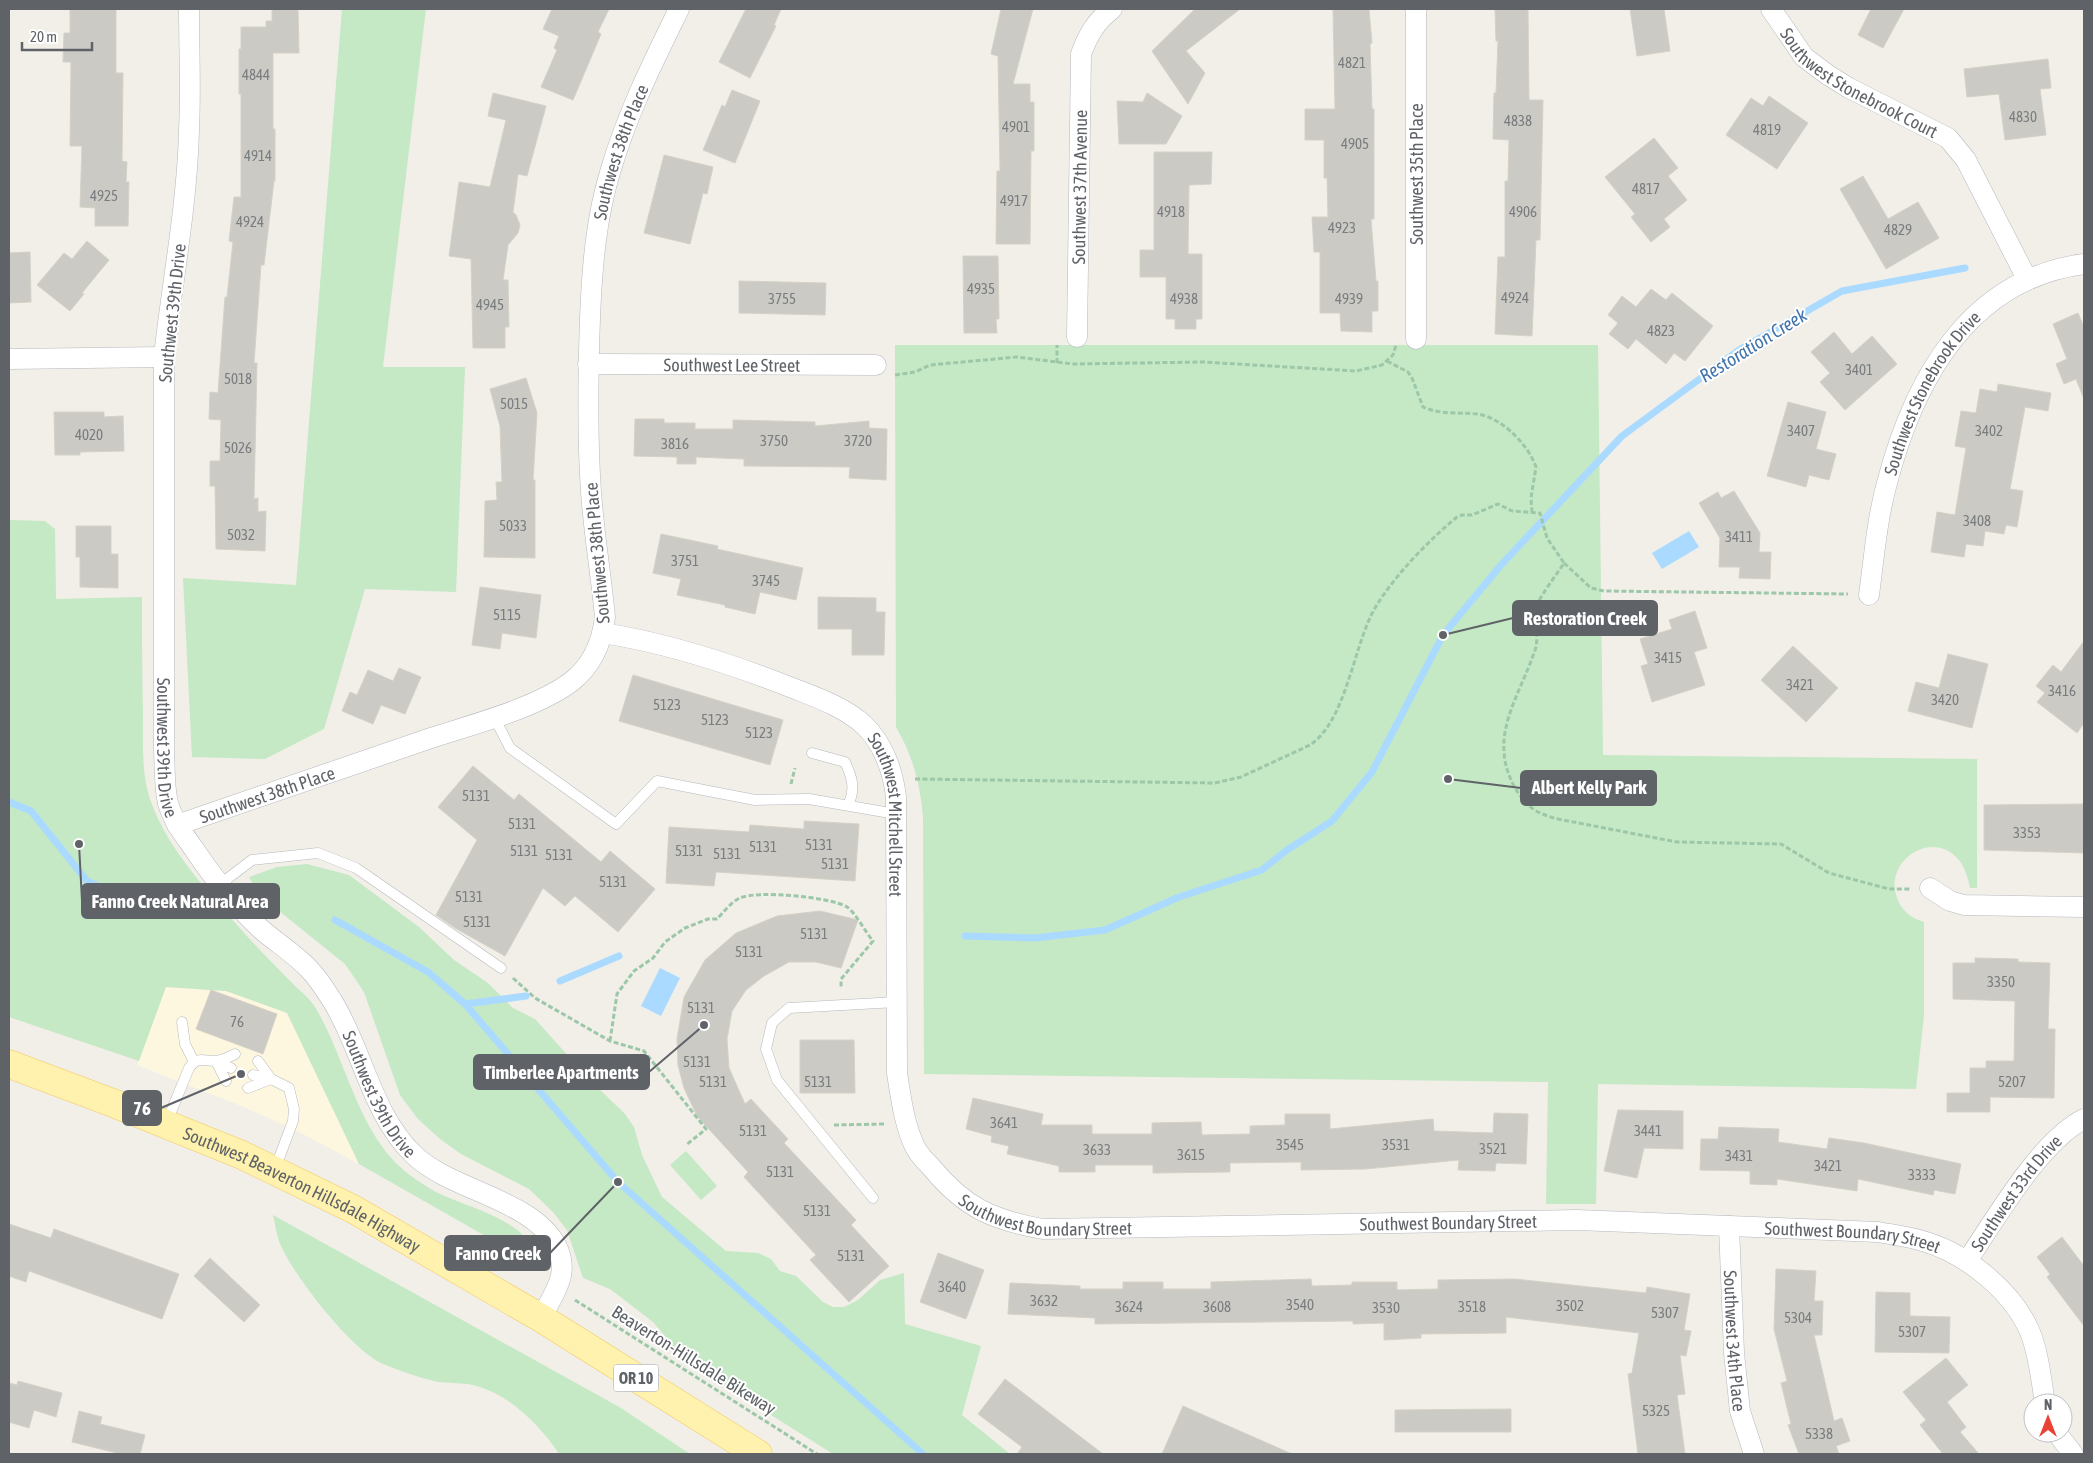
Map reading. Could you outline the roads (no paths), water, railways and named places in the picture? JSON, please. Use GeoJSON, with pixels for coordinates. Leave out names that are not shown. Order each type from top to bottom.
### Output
{"type":"FeatureCollection","features":[{"type":"Feature","properties":{"kind":"main road","name":"Southwest Beaverton Hillsdale Highway"},"geometry":{"type":"LineString","coordinates":[[9,1064],[166,1124],[274,1170],[353,1208],[542,1318],[758,1454]]}},
{"type":"Feature","properties":{"kind":"street","name":"Southwest 39th Drive"},"geometry":{"type":"LineString","coordinates":[[189,9],[189,131],[182,220],[170,294],[164,358],[164,751],[168,804],[177,824],[219,885],[263,930],[310,969],[332,1000],[343,1018],[387,1120],[406,1147],[428,1167],[442,1176],[508,1205],[537,1223],[550,1235],[561,1258],[562,1276],[542,1318]]}},
{"type":"Feature","properties":{"kind":"street","name":"Southwest 38th Place"},"geometry":{"type":"LineString","coordinates":[[177,824],[494,717],[547,697],[583,672],[591,660],[603,633],[605,616],[591,494],[588,448],[588,364],[591,286],[596,242],[610,170],[633,104],[679,9]]}},
{"type":"Feature","properties":{"kind":"street","name":"Southwest 37th Avenue"},"geometry":{"type":"LineString","coordinates":[[1077,337],[1081,54],[1087,37],[1096,22],[1112,9]]}},
{"type":"Feature","properties":{"kind":"street","name":"Southwest 35th Place"},"geometry":{"type":"LineString","coordinates":[[1416,9],[1416,340]]}},
{"type":"Feature","properties":{"kind":"street","name":"Southwest Stonebrook Court"},"geometry":{"type":"LineString","coordinates":[[1771,9],[1804,57],[1822,71],[1849,88],[1948,138],[1966,160],[2027,279]]}},
{"type":"Feature","properties":{"kind":"street","name":"Southwest Stonebrook Drive"},"geometry":{"type":"LineString","coordinates":[[1869,595],[1881,510],[1887,482],[1905,428],[1931,372],[1961,328],[2001,294],[2027,279],[2064,266],[2084,264]]}},
{"type":"Feature","properties":{"kind":"street"},"geometry":{"type":"LineString","coordinates":[[9,359],[164,358]]}},
{"type":"Feature","properties":{"kind":"street","name":"Southwest Lee Street"},"geometry":{"type":"LineString","coordinates":[[588,364],[876,365]]}},
{"type":"Feature","properties":{"kind":"street","name":"Southwest Mitchell Street"},"geometry":{"type":"LineString","coordinates":[[603,633],[648,641],[738,666],[824,700],[852,716],[865,727],[880,746],[894,779],[896,814],[897,1073],[904,1114],[915,1148],[938,1176]]}},
{"type":"Feature","properties":{"kind":"street"},"geometry":{"type":"LineString","coordinates":[[1930,888],[1950,901],[1964,905],[2084,907]]}},
{"type":"Feature","properties":{"kind":"street","name":"Southwest 33rd Drive"},"geometry":{"type":"LineString","coordinates":[[2043,1393],[2038,1358],[2030,1332],[2016,1308],[1998,1286],[1967,1261],[2036,1162],[2047,1149],[2084,1119]]}},
{"type":"Feature","properties":{"kind":"street","name":"Southwest Boundary Street"},"geometry":{"type":"LineString","coordinates":[[938,1176],[963,1201],[988,1215],[1015,1224],[1043,1229],[1577,1220],[1878,1232],[1927,1242],[1967,1261]]}},
{"type":"Feature","properties":{"kind":"street","name":"Southwest 34th Place"},"geometry":{"type":"LineString","coordinates":[[1729,1226],[1734,1353],[1740,1411],[1754,1454]]}},
{"type":"Feature","properties":{"kind":"street"},"geometry":{"type":"LineString","coordinates":[[2065,1443],[2073,1454]]}},
{"type":"Feature","properties":{"kind":"lane"},"geometry":{"type":"LineString","coordinates":[[494,717],[510,748],[616,824],[657,781],[755,800],[809,799],[896,814]]}},
{"type":"Feature","properties":{"kind":"lane"},"geometry":{"type":"LineString","coordinates":[[812,753],[845,762],[853,779],[852,797],[848,805]]}},
{"type":"Feature","properties":{"kind":"lane"},"geometry":{"type":"LineString","coordinates":[[219,885],[252,860],[318,853],[356,868],[501,968]]}},
{"type":"Feature","properties":{"kind":"lane"},"geometry":{"type":"LineString","coordinates":[[873,1198],[777,1080],[766,1049],[772,1023],[789,1008],[897,1002]]}},
{"type":"Feature","properties":{"kind":"lane"},"geometry":{"type":"LineString","coordinates":[[182,1022],[185,1044],[194,1062]]}},
{"type":"Feature","properties":{"kind":"lane"},"geometry":{"type":"LineString","coordinates":[[216,1061],[235,1054]]}},
{"type":"Feature","properties":{"kind":"lane"},"geometry":{"type":"LineString","coordinates":[[166,1124],[189,1068],[194,1062],[202,1059],[216,1061],[231,1068]]}},
{"type":"Feature","properties":{"kind":"lane"},"geometry":{"type":"LineString","coordinates":[[216,1061],[226,1081]]}},
{"type":"Feature","properties":{"kind":"lane"},"geometry":{"type":"LineString","coordinates":[[258,1061],[271,1079]]}},
{"type":"Feature","properties":{"kind":"lane"},"geometry":{"type":"LineString","coordinates":[[253,1075],[271,1079],[290,1088],[294,1109],[293,1121],[274,1170]]}},
{"type":"Feature","properties":{"kind":"lane"},"geometry":{"type":"LineString","coordinates":[[248,1088],[271,1079]]}},
{"type":"Feature","properties":{"kind":"water"},"geometry":{"type":"Polygon","coordinates":[[[1689,531],[1699,547],[1662,569],[1652,553],[1689,531]]]}},
{"type":"Feature","properties":{"kind":"water"},"geometry":{"type":"Polygon","coordinates":[[[660,968],[680,978],[661,1016],[641,1006],[660,968]]]}},
{"type":"Feature","properties":{"kind":"waterway","name":"Restoration Creek"},"geometry":{"type":"LineString","coordinates":[[965,936],[1035,938],[1105,930],[1179,897],[1262,870],[1287,850],[1332,821],[1372,772],[1443,635],[1501,565],[1622,436],[1739,350],[1842,291],[1965,268]]}},
{"type":"Feature","properties":{"kind":"waterway"},"geometry":{"type":"LineString","coordinates":[[9,802],[31,811],[87,881],[148,910],[219,910]]}},
{"type":"Feature","properties":{"kind":"waterway"},"geometry":{"type":"LineString","coordinates":[[335,920],[428,972],[465,1004],[618,1182],[923,1454]]}},
{"type":"Feature","properties":{"kind":"waterway","name":"Restoration Creek"},"geometry":{"type":"LineString","coordinates":[[560,981],[619,956]]}},
{"type":"Feature","properties":{"kind":"waterway","name":"Restoration Creek"},"geometry":{"type":"LineString","coordinates":[[465,1004],[526,996]]}},
{"type":"Feature","properties":{"kind":"place","name":"Restoration Creek"},"geometry":{"type":"Point","coordinates":[1443,635]}},
{"type":"Feature","properties":{"kind":"place","name":"Albert Kelly Park"},"geometry":{"type":"Point","coordinates":[1448,779]}},
{"type":"Feature","properties":{"kind":"place","name":"Fanno Creek Natural Area"},"geometry":{"type":"Point","coordinates":[79,844]}},
{"type":"Feature","properties":{"kind":"place","name":"Timberlee Apartments"},"geometry":{"type":"Point","coordinates":[704,1025]}},
{"type":"Feature","properties":{"kind":"place","name":"76"},"geometry":{"type":"Point","coordinates":[241,1074]}},
{"type":"Feature","properties":{"kind":"place","name":"Fanno Creek"},"geometry":{"type":"Point","coordinates":[618,1182]}}]}
